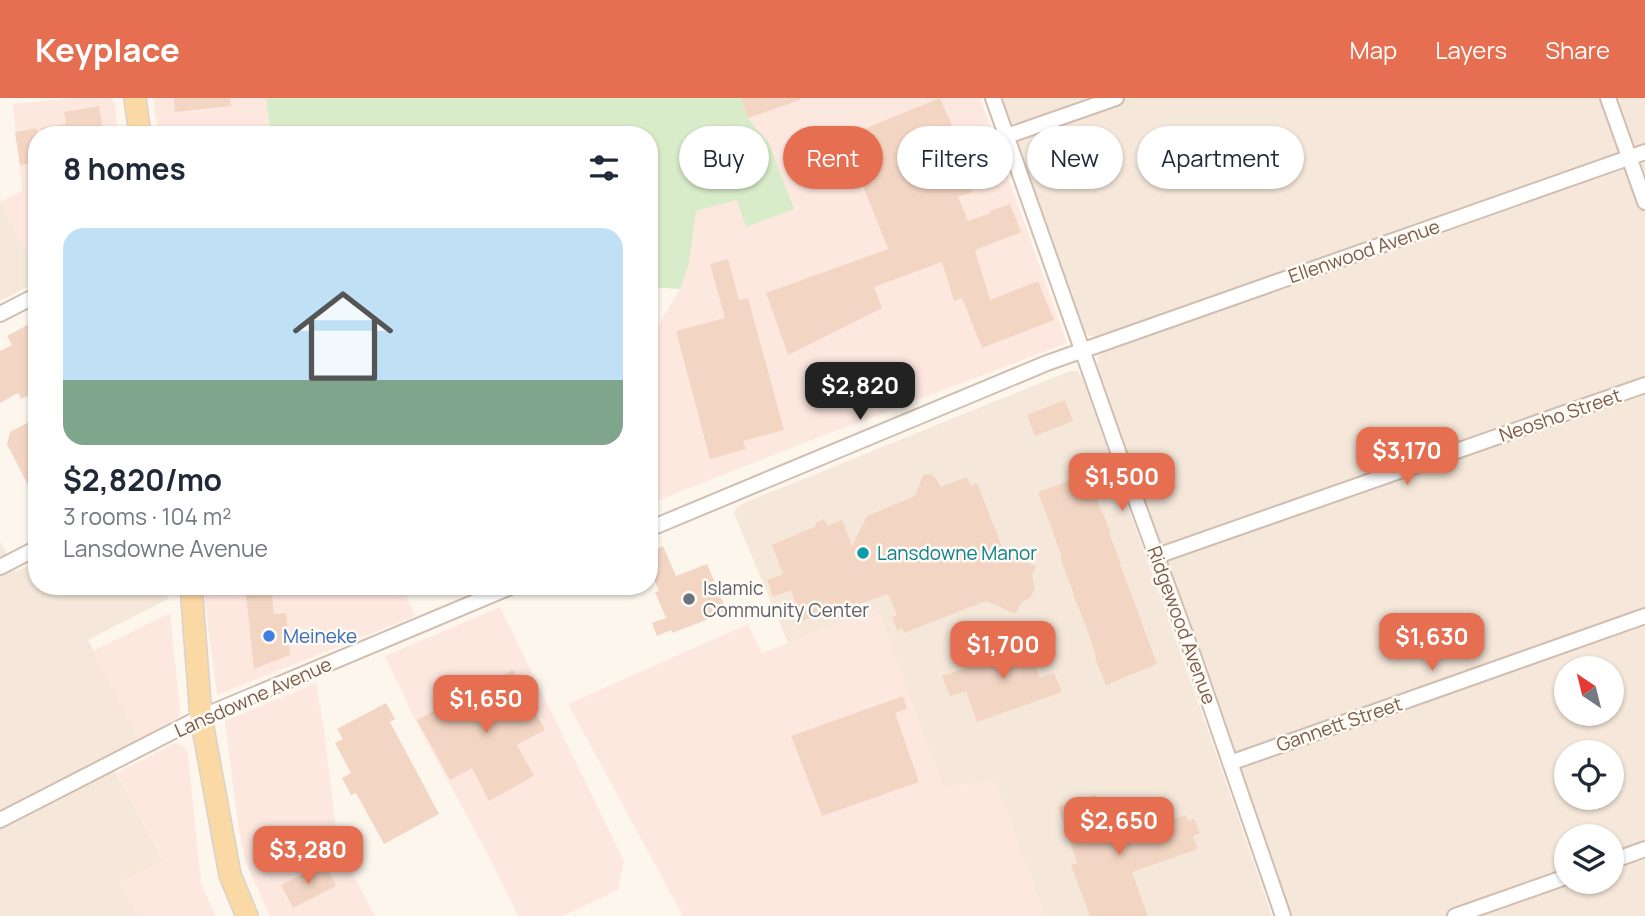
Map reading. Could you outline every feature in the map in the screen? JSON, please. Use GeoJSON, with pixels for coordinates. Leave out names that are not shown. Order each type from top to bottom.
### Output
{"type":"FeatureCollection","features":[{"type":"Feature","properties":{"kind":"main road"},"geometry":{"type":"LineString","coordinates":[[135,98],[139,126]]}},
{"type":"Feature","properties":{"kind":"main road"},"geometry":{"type":"LineString","coordinates":[[192,595],[201,717],[230,874],[247,916]]}},
{"type":"Feature","properties":{"kind":"street","name":"Ridgewood Avenue"},"geometry":{"type":"LineString","coordinates":[[993,98],[1003,126]]}},
{"type":"Feature","properties":{"kind":"street"},"geometry":{"type":"LineString","coordinates":[[1013,134],[1116,98]]}},
{"type":"Feature","properties":{"kind":"street"},"geometry":{"type":"LineString","coordinates":[[1608,98],[1645,202]]}},
{"type":"Feature","properties":{"kind":"street","name":"Ellenwood Avenue"},"geometry":{"type":"LineString","coordinates":[[1083,350],[1645,152]]}},
{"type":"Feature","properties":{"kind":"street","name":"Ridgewood Avenue"},"geometry":{"type":"LineString","coordinates":[[1013,153],[1283,916]]}},
{"type":"Feature","properties":{"kind":"street"},"geometry":{"type":"LineString","coordinates":[[0,314],[28,300]]}},
{"type":"Feature","properties":{"kind":"street"},"geometry":{"type":"LineString","coordinates":[[658,525],[1024,372],[1083,350]]}},
{"type":"Feature","properties":{"kind":"street","name":"Neosho Street"},"geometry":{"type":"LineString","coordinates":[[1157,556],[1645,385]]}},
{"type":"Feature","properties":{"kind":"street"},"geometry":{"type":"LineString","coordinates":[[0,567],[28,553]]}},
{"type":"Feature","properties":{"kind":"street","name":"Lansdowne Avenue"},"geometry":{"type":"LineString","coordinates":[[0,820],[201,717],[492,595]]}},
{"type":"Feature","properties":{"kind":"street","name":"Gannett Street"},"geometry":{"type":"LineString","coordinates":[[1230,762],[1645,616]]}},
{"type":"Feature","properties":{"kind":"street"},"geometry":{"type":"LineString","coordinates":[[1624,857],[1645,849]]}},
{"type":"Feature","properties":{"kind":"street"},"geometry":{"type":"LineString","coordinates":[[1455,916],[1554,881]]}},
{"type":"Feature","properties":{"kind":"shaded area"},"geometry":{"type":"Polygon","coordinates":[[[76,98],[111,98],[115,104],[117,126],[28,126],[28,255],[0,202],[22,191],[13,104],[76,98]]]}},
{"type":"Feature","properties":{"kind":"shaded area"},"geometry":{"type":"Polygon","coordinates":[[[153,98],[266,98],[270,126],[157,126],[153,98]]]}},
{"type":"Feature","properties":{"kind":"shaded area"},"geometry":{"type":"Polygon","coordinates":[[[741,98],[980,98],[990,126],[897,126],[897,189],[1012,189],[1067,343],[658,500],[658,325],[680,289],[689,263],[696,211],[738,199],[744,189],[769,189],[769,126],[754,126],[748,119],[741,98]]]}},
{"type":"Feature","properties":{"kind":"shaded area"},"geometry":{"type":"Polygon","coordinates":[[[1002,98],[1645,98],[1645,143],[1096,337],[1089,336],[1084,329],[1034,189],[1123,189],[1123,126],[1027,126],[1027,168],[1002,98]]]}},
{"type":"Feature","properties":{"kind":"shaded area"},"geometry":{"type":"Polygon","coordinates":[[[1645,162],[1645,916],[1291,916],[1097,365],[1098,357],[1105,351],[1645,162]]]}},
{"type":"Feature","properties":{"kind":"shaded area"},"geometry":{"type":"Polygon","coordinates":[[[0,202],[28,255],[28,287],[0,301],[0,202]]]}},
{"type":"Feature","properties":{"kind":"shaded area"},"geometry":{"type":"Polygon","coordinates":[[[1070,371],[1078,371],[1082,378],[1272,916],[1045,916],[995,781],[943,787],[877,609],[788,643],[734,513],[737,507],[744,503],[1070,371]]]}},
{"type":"Feature","properties":{"kind":"shaded area"},"geometry":{"type":"Polygon","coordinates":[[[0,541],[16,572],[28,566],[28,595],[168,595],[168,599],[88,640],[139,740],[107,756],[164,861],[120,882],[138,916],[0,916],[0,541]]]}},
{"type":"Feature","properties":{"kind":"shaded area"},"geometry":{"type":"Polygon","coordinates":[[[204,595],[406,595],[415,616],[217,695],[204,595]]]}},
{"type":"Feature","properties":{"kind":"shaded area"},"geometry":{"type":"Polygon","coordinates":[[[500,607],[624,861],[618,890],[563,916],[518,916],[415,720],[385,656],[500,607]]]}},
{"type":"Feature","properties":{"kind":"shaded area"},"geometry":{"type":"Polygon","coordinates":[[[877,608],[943,787],[995,781],[1045,916],[683,916],[568,704],[748,624],[762,653],[877,608]]]}},
{"type":"Feature","properties":{"kind":"shaded area"},"geometry":{"type":"Polygon","coordinates":[[[170,613],[180,711],[178,718],[139,740],[93,651],[170,613]]]}},
{"type":"Feature","properties":{"kind":"shaded area"},"geometry":{"type":"Polygon","coordinates":[[[316,683],[338,846],[375,916],[270,916],[246,863],[239,832],[225,721],[316,683]]]}},
{"type":"Feature","properties":{"kind":"shaded area"},"geometry":{"type":"Polygon","coordinates":[[[177,743],[184,747],[188,754],[201,883],[216,916],[138,916],[120,882],[164,860],[117,773],[177,743]]]}},
{"type":"Feature","properties":{"kind":"green space"},"geometry":{"type":"Polygon","coordinates":[[[266,98],[741,98],[748,119],[754,126],[679,126],[679,189],[769,189],[769,143],[783,180],[783,189],[786,189],[794,209],[746,227],[737,200],[696,211],[689,263],[680,289],[658,288],[658,126],[270,126],[266,98]]]}},
{"type":"Feature","properties":{"kind":"building"},"geometry":{"type":"Polygon","coordinates":[[[174,98],[230,98],[231,106],[175,112],[174,98]]]}},
{"type":"Feature","properties":{"kind":"building"},"geometry":{"type":"Polygon","coordinates":[[[741,98],[800,98],[800,100],[748,118],[741,98]]]}},
{"type":"Feature","properties":{"kind":"building"},"geometry":{"type":"Polygon","coordinates":[[[940,98],[952,126],[897,126],[897,189],[971,189],[972,192],[958,197],[968,221],[1010,204],[1021,232],[975,250],[990,300],[1038,281],[1054,320],[982,348],[962,298],[954,301],[942,262],[874,287],[882,308],[788,355],[766,293],[888,249],[864,189],[883,189],[883,126],[871,126],[940,98]]]}},
{"type":"Feature","properties":{"kind":"building"},"geometry":{"type":"Polygon","coordinates":[[[99,106],[102,126],[54,126],[66,124],[64,112],[99,106]]]}},
{"type":"Feature","properties":{"kind":"building"},"geometry":{"type":"Polygon","coordinates":[[[28,130],[28,164],[20,165],[15,132],[28,130]]]}},
{"type":"Feature","properties":{"kind":"building"},"geometry":{"type":"Polygon","coordinates":[[[728,259],[739,300],[748,298],[784,430],[743,441],[746,449],[710,459],[676,331],[725,318],[710,264],[728,259]]]}},
{"type":"Feature","properties":{"kind":"building"},"geometry":{"type":"Polygon","coordinates":[[[28,325],[28,396],[21,399],[18,393],[0,403],[0,351],[12,345],[7,336],[28,325]]]}},
{"type":"Feature","properties":{"kind":"building"},"geometry":{"type":"Polygon","coordinates":[[[1065,400],[1073,421],[1035,436],[1027,415],[1065,400]]]}},
{"type":"Feature","properties":{"kind":"building"},"geometry":{"type":"Polygon","coordinates":[[[28,423],[28,485],[7,444],[10,432],[28,423]]]}},
{"type":"Feature","properties":{"kind":"building"},"geometry":{"type":"Polygon","coordinates":[[[1090,473],[1099,499],[1097,500],[1157,664],[1106,685],[1038,492],[1090,473]]]}},
{"type":"Feature","properties":{"kind":"building","name":"Lansdowne Manor"},"geometry":{"type":"Polygon","coordinates":[[[923,475],[934,476],[941,487],[967,477],[971,486],[977,483],[1005,554],[1036,566],[1032,576],[1035,588],[1030,598],[1021,602],[1016,614],[986,601],[904,633],[902,628],[897,630],[892,617],[897,615],[888,594],[850,607],[848,603],[802,621],[791,590],[773,597],[767,580],[783,574],[772,545],[816,526],[815,523],[824,519],[828,526],[842,520],[852,546],[867,516],[915,496],[923,475]]]}},
{"type":"Feature","properties":{"kind":"building"},"geometry":{"type":"Polygon","coordinates":[[[663,546],[676,576],[707,564],[727,612],[657,636],[652,623],[666,618],[656,595],[659,591],[658,548],[663,546]]]}},
{"type":"Feature","properties":{"kind":"building","name":"Meineke"},"geometry":{"type":"Polygon","coordinates":[[[246,595],[272,595],[274,614],[286,613],[290,655],[254,669],[246,595]]]}},
{"type":"Feature","properties":{"kind":"building"},"geometry":{"type":"Polygon","coordinates":[[[1023,630],[1040,678],[1054,673],[1062,692],[977,722],[966,691],[950,696],[942,676],[1010,653],[1004,636],[1023,630]]]}},
{"type":"Feature","properties":{"kind":"building"},"geometry":{"type":"Polygon","coordinates":[[[513,670],[545,730],[517,745],[534,776],[489,801],[472,768],[450,780],[417,720],[513,670]]]}},
{"type":"Feature","properties":{"kind":"building"},"geometry":{"type":"Polygon","coordinates":[[[903,696],[907,709],[895,713],[919,782],[822,816],[791,736],[903,696]]]}},
{"type":"Feature","properties":{"kind":"building"},"geometry":{"type":"Polygon","coordinates":[[[386,703],[395,719],[390,722],[439,814],[384,844],[356,793],[351,795],[342,778],[351,773],[335,743],[343,739],[337,729],[386,703]]]}},
{"type":"Feature","properties":{"kind":"building"},"geometry":{"type":"Polygon","coordinates":[[[1095,794],[1111,841],[1186,815],[1188,821],[1194,819],[1200,833],[1193,836],[1198,849],[1132,872],[1148,916],[1090,916],[1071,865],[1077,863],[1058,807],[1095,794]]]}},
{"type":"Feature","properties":{"kind":"building"},"geometry":{"type":"Polygon","coordinates":[[[327,867],[336,886],[293,908],[281,885],[313,869],[315,873],[327,867]]]}},
{"type":"Feature","properties":{"kind":"place","name":"Lansdowne Manor"},"geometry":{"type":"Point","coordinates":[863,553]}},
{"type":"Feature","properties":{"kind":"place","name":"Islamic Community Center"},"geometry":{"type":"Point","coordinates":[689,599]}},
{"type":"Feature","properties":{"kind":"place","name":"Meineke"},"geometry":{"type":"Point","coordinates":[269,636]}}]}
